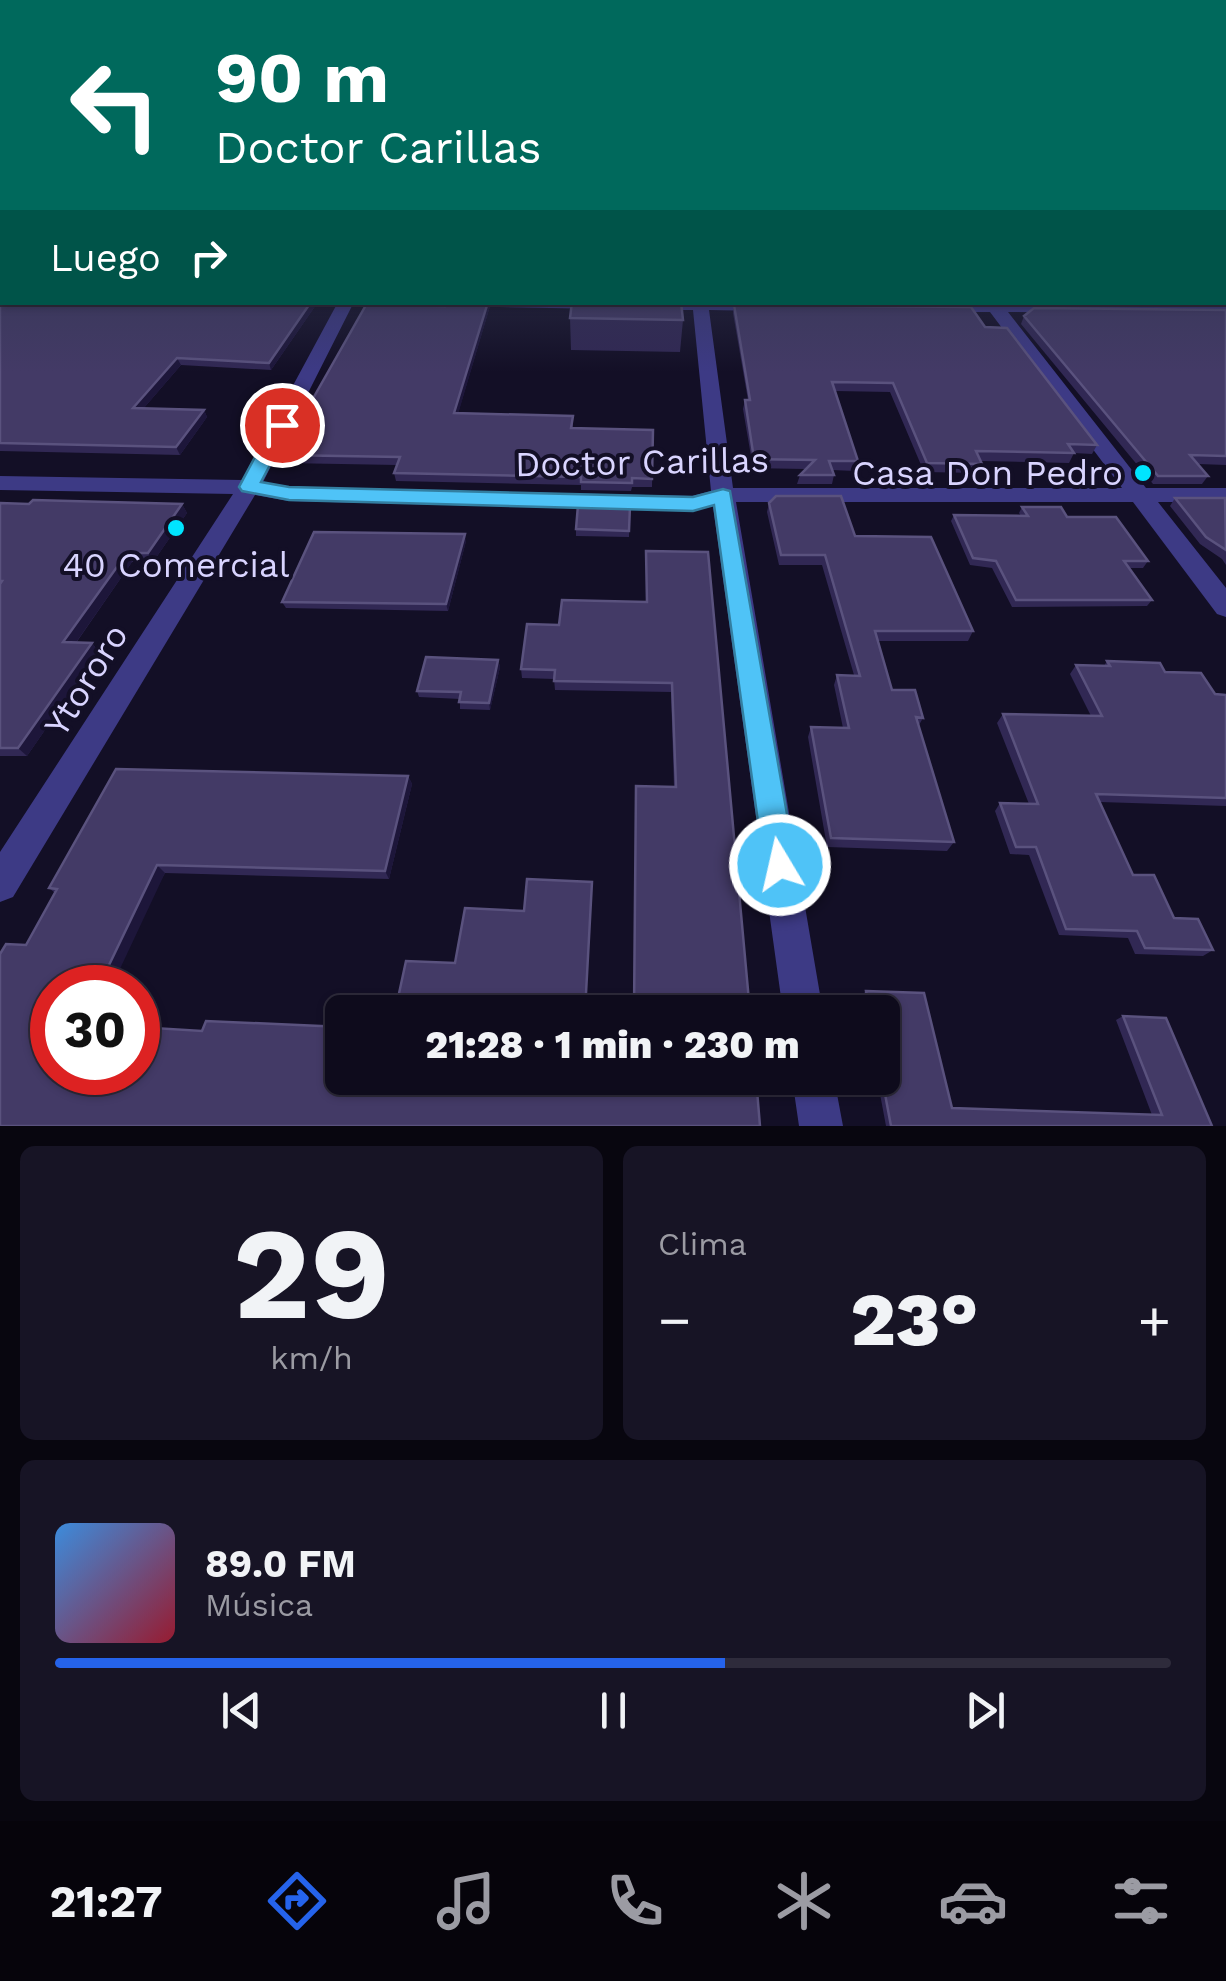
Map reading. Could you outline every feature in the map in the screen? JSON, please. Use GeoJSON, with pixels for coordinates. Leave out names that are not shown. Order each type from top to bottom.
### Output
{"type":"FeatureCollection","features":[{"type":"Feature","properties":{"kind":"street","name":"Ytororo"},"geometry":{"type":"LineString","coordinates":[[0,884],[249,487],[344,305]]}},
{"type":"Feature","properties":{"kind":"street"},"geometry":{"type":"LineString","coordinates":[[700,305],[723,496],[800,995]]}},
{"type":"Feature","properties":{"kind":"street"},"geometry":{"type":"LineString","coordinates":[[739,305],[778,306]]}},
{"type":"Feature","properties":{"kind":"street"},"geometry":{"type":"LineString","coordinates":[[993,305],[1226,606]]}},
{"type":"Feature","properties":{"kind":"street"},"geometry":{"type":"LineString","coordinates":[[916,307],[1226,309]]}},
{"type":"Feature","properties":{"kind":"street","name":"Doctor Carillas"},"geometry":{"type":"LineString","coordinates":[[0,483],[249,487],[289,494],[693,504],[723,496],[1226,495]]}},
{"type":"Feature","properties":{"kind":"street"},"geometry":{"type":"LineString","coordinates":[[815,1095],[820,1126]]}},
{"type":"Feature","properties":{"kind":"building"},"geometry":{"type":"Polygon","coordinates":[[[0,305],[309,305],[269,363],[177,358],[133,408],[204,410],[176,447],[0,443],[0,305]]]}},
{"type":"Feature","properties":{"kind":"building"},"geometry":{"type":"Polygon","coordinates":[[[366,305],[487,305],[454,413],[573,416],[571,428],[653,430],[652,479],[632,478],[632,483],[581,482],[581,477],[394,473],[400,457],[281,455],[366,305]]]}},
{"type":"Feature","properties":{"kind":"building"},"geometry":{"type":"Polygon","coordinates":[[[572,305],[681,305],[683,320],[570,318],[572,305]]]}},
{"type":"Feature","properties":{"kind":"building"},"geometry":{"type":"Polygon","coordinates":[[[734,305],[971,307],[985,327],[1007,328],[1097,445],[1068,444],[1074,453],[976,451],[982,464],[927,463],[893,383],[832,382],[858,461],[829,461],[834,475],[800,475],[815,460],[754,459],[745,400],[750,400],[734,305]]]}},
{"type":"Feature","properties":{"kind":"building"},"geometry":{"type":"Polygon","coordinates":[[[1034,308],[1226,310],[1226,456],[1190,455],[1208,476],[1158,476],[1024,316],[1034,308]]]}},
{"type":"Feature","properties":{"kind":"building"},"geometry":{"type":"Polygon","coordinates":[[[776,496],[841,496],[855,536],[931,537],[973,631],[875,631],[892,690],[915,690],[923,718],[916,717],[954,842],[831,838],[811,727],[849,728],[837,675],[860,676],[825,555],[781,555],[769,503],[776,496]]]}},
{"type":"Feature","properties":{"kind":"building"},"geometry":{"type":"Polygon","coordinates":[[[1175,498],[1225,498],[1226,550],[1206,537],[1175,498]]]}},
{"type":"Feature","properties":{"kind":"building"},"geometry":{"type":"Polygon","coordinates":[[[33,500],[182,504],[148,553],[127,553],[63,642],[92,643],[18,748],[0,748],[0,503],[29,504],[33,500]]]}},
{"type":"Feature","properties":{"kind":"building"},"geometry":{"type":"Polygon","coordinates":[[[578,505],[630,506],[629,531],[576,529],[578,505]]]}},
{"type":"Feature","properties":{"kind":"building"},"geometry":{"type":"Polygon","coordinates":[[[1022,507],[1061,507],[1067,517],[1116,517],[1148,561],[1124,561],[1152,600],[1016,600],[996,561],[973,558],[954,515],[1028,516],[1022,507]]]}},
{"type":"Feature","properties":{"kind":"building"},"geometry":{"type":"Polygon","coordinates":[[[314,532],[465,534],[446,604],[282,602],[314,532]]]}},
{"type":"Feature","properties":{"kind":"building"},"geometry":{"type":"Polygon","coordinates":[[[646,551],[708,552],[748,995],[634,995],[636,786],[676,787],[672,683],[554,681],[555,670],[521,669],[527,624],[559,625],[562,600],[647,602],[646,551]]]}},
{"type":"Feature","properties":{"kind":"building"},"geometry":{"type":"Polygon","coordinates":[[[426,657],[498,660],[489,703],[459,702],[461,692],[417,691],[426,657]]]}},
{"type":"Feature","properties":{"kind":"building"},"geometry":{"type":"Polygon","coordinates":[[[1107,661],[1160,663],[1165,672],[1201,673],[1215,694],[1226,695],[1226,798],[1096,794],[1133,875],[1154,875],[1174,918],[1198,919],[1213,950],[1145,948],[1137,931],[1066,929],[1036,847],[1016,847],[1000,803],[1038,804],[1003,714],[1102,716],[1076,665],[1110,666],[1107,661]]]}},
{"type":"Feature","properties":{"kind":"building"},"geometry":{"type":"Polygon","coordinates":[[[116,769],[408,776],[385,871],[157,865],[109,965],[30,965],[30,1095],[160,1095],[160,1028],[202,1031],[206,1021],[325,1026],[325,1095],[757,1095],[760,1126],[0,1126],[0,954],[6,944],[26,945],[57,889],[49,888],[116,769]]]}},
{"type":"Feature","properties":{"kind":"building"},"geometry":{"type":"Polygon","coordinates":[[[527,879],[592,882],[586,995],[399,995],[406,961],[455,963],[465,908],[524,911],[527,879]]]}},
{"type":"Feature","properties":{"kind":"building"},"geometry":{"type":"Polygon","coordinates":[[[866,991],[924,993],[952,1108],[1162,1115],[1123,1016],[1166,1018],[1212,1126],[891,1126],[885,1095],[900,1095],[900,995],[867,995],[866,991]]]}},
{"type":"Feature","properties":{"kind":"place","name":"Casa Don Pedro"},"geometry":{"type":"Point","coordinates":[1143,473]}},
{"type":"Feature","properties":{"kind":"place","name":"40 Comercial"},"geometry":{"type":"Point","coordinates":[176,528]}},
{"type":"Feature","properties":{"kind":"route"},"geometry":{"type":"LineString","coordinates":[[282,425],[249,487],[289,494],[693,504],[723,496],[780,865]]}}]}
